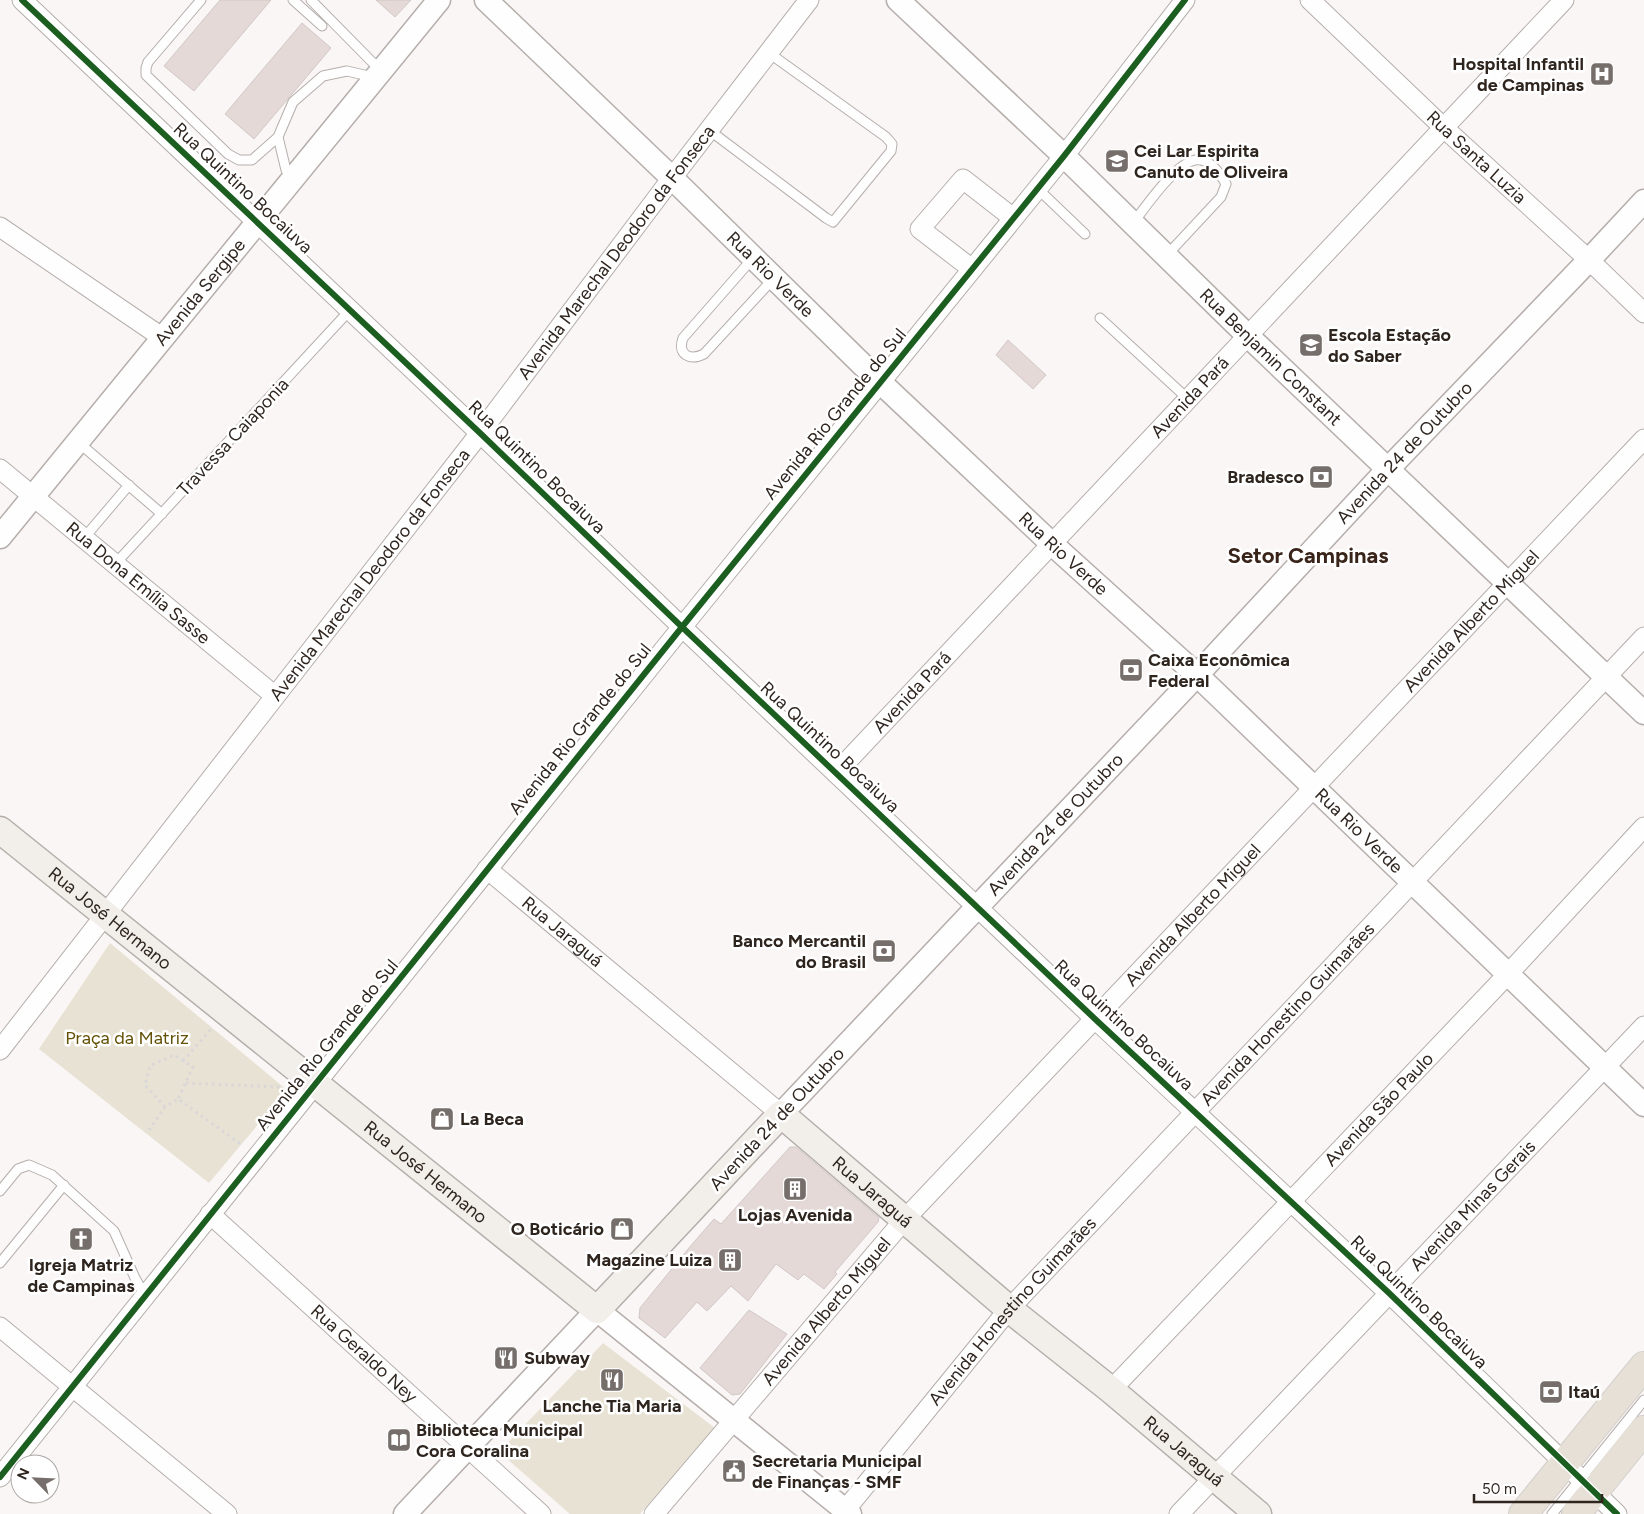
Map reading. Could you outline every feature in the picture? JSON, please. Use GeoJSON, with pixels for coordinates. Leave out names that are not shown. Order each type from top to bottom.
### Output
{"type":"FeatureCollection","features":[{"type":"Feature","properties":{"kind":"main road","name":"Rua José Hermano"},"geometry":{"type":"LineString","coordinates":[[0,830],[597,1310]]}},
{"type":"Feature","properties":{"kind":"main road","name":"Rua Jaraguá"},"geometry":{"type":"LineString","coordinates":[[780,1114],[1009,1309],[1112,1390],[1258,1514]]}},
{"type":"Feature","properties":{"kind":"main road","name":"Avenida 24 de Outubro"},"geometry":{"type":"LineString","coordinates":[[597,1310],[780,1114]]}},
{"type":"Feature","properties":{"kind":"main road"},"geometry":{"type":"LineString","coordinates":[[1576,1514],[1580,1478],[1644,1366]]}},
{"type":"Feature","properties":{"kind":"main road"},"geometry":{"type":"LineString","coordinates":[[1523,1514],[1580,1478],[1644,1430]]}},
{"type":"Feature","properties":{"kind":"street","name":"Rua Quintino Bocaiuva"},"geometry":{"type":"LineString","coordinates":[[22,0],[480,432],[682,627],[1095,1019],[1389,1293],[1617,1514]]}},
{"type":"Feature","properties":{"kind":"street","name":"Avenida Sergipe"},"geometry":{"type":"LineString","coordinates":[[0,537],[439,0]]}},
{"type":"Feature","properties":{"kind":"street","name":"Rua Rio Verde"},"geometry":{"type":"LineString","coordinates":[[486,0],[672,178],[880,382],[1052,544],[1197,675],[1644,1105]]}},
{"type":"Feature","properties":{"kind":"street","name":"Avenida Marechal Deodoro da Fonseca"},"geometry":{"type":"LineString","coordinates":[[0,1050],[480,432],[809,0]]}},
{"type":"Feature","properties":{"kind":"street","name":"Rua Benjamin Constant"},"geometry":{"type":"LineString","coordinates":[[898,0],[1064,156],[1248,336],[1644,713]]}},
{"type":"Feature","properties":{"kind":"street","name":"Avenida Rio Grande do Sul"},"geometry":{"type":"LineString","coordinates":[[0,1477],[682,627],[1038,189],[1185,0]]}},
{"type":"Feature","properties":{"kind":"street","name":"Rua Santa Luzia"},"geometry":{"type":"LineString","coordinates":[[1310,0],[1444,128],[1589,260],[1644,313]]}},
{"type":"Feature","properties":{"kind":"street","name":"Avenida Pará"},"geometry":{"type":"LineString","coordinates":[[836,773],[1564,0]]}},
{"type":"Feature","properties":{"kind":"street"},"geometry":{"type":"LineString","coordinates":[[972,269],[920,229],[963,179],[1013,218]]}},
{"type":"Feature","properties":{"kind":"street","name":"Avenida 24 de Outubro"},"geometry":{"type":"LineString","coordinates":[[780,1114],[1197,675],[1388,469],[1644,201]]}},
{"type":"Feature","properties":{"kind":"street"},"geometry":{"type":"LineString","coordinates":[[0,227],[162,338]]}},
{"type":"Feature","properties":{"kind":"street","name":"Avenida Alberto Miguel"},"geometry":{"type":"LineString","coordinates":[[654,1514],[904,1220],[1644,439]]}},
{"type":"Feature","properties":{"kind":"street","name":"Rua Dona Emília Sasse"},"geometry":{"type":"LineString","coordinates":[[0,469],[274,696]]}},
{"type":"Feature","properties":{"kind":"street","name":"Avenida Honestino Guimarães"},"geometry":{"type":"LineString","coordinates":[[846,1513],[1009,1309],[1644,637]]}},
{"type":"Feature","properties":{"kind":"street","name":"Avenida São Paulo"},"geometry":{"type":"LineString","coordinates":[[1112,1390],[1508,974],[1644,827]]}},
{"type":"Feature","properties":{"kind":"street","name":"Rua Jaraguá"},"geometry":{"type":"LineString","coordinates":[[487,869],[780,1114]]}},
{"type":"Feature","properties":{"kind":"street","name":"Avenida Minas Gerais"},"geometry":{"type":"LineString","coordinates":[[1178,1514],[1644,1026]]}},
{"type":"Feature","properties":{"kind":"street","name":"Rua Geraldo Ney"},"geometry":{"type":"LineString","coordinates":[[210,1214],[540,1514]]}},
{"type":"Feature","properties":{"kind":"street","name":"Avenida 24 de Outubro"},"geometry":{"type":"LineString","coordinates":[[405,1514],[597,1310]]}},
{"type":"Feature","properties":{"kind":"street","name":"Rua José Hermano"},"geometry":{"type":"LineString","coordinates":[[597,1310],[846,1513]]}},
{"type":"Feature","properties":{"kind":"street"},"geometry":{"type":"LineString","coordinates":[[0,1327],[227,1514]]}},
{"type":"Feature","properties":{"kind":"lane"},"geometry":{"type":"LineString","coordinates":[[201,0],[148,62],[146,74],[228,154],[239,160],[252,160],[278,137],[293,102],[323,76],[347,71],[379,75]]}},
{"type":"Feature","properties":{"kind":"lane"},"geometry":{"type":"LineString","coordinates":[[293,0],[322,26]]}},
{"type":"Feature","properties":{"kind":"lane"},"geometry":{"type":"LineString","coordinates":[[311,0],[379,75]]}},
{"type":"Feature","properties":{"kind":"lane"},"geometry":{"type":"LineString","coordinates":[[709,130],[833,222],[891,151],[892,144],[886,137],[769,52]]}},
{"type":"Feature","properties":{"kind":"lane"},"geometry":{"type":"LineString","coordinates":[[278,137],[286,170],[292,180]]}},
{"type":"Feature","properties":{"kind":"lane"},"geometry":{"type":"LineString","coordinates":[[1133,223],[1174,172],[1190,161],[1201,160],[1211,165],[1222,176],[1226,184],[1222,197],[1167,256]]}},
{"type":"Feature","properties":{"kind":"lane"},"geometry":{"type":"LineString","coordinates":[[1038,189],[1085,234]]}},
{"type":"Feature","properties":{"kind":"lane"},"geometry":{"type":"LineString","coordinates":[[753,257],[683,338],[680,346],[682,350],[689,357],[695,358],[704,354],[774,278]]}},
{"type":"Feature","properties":{"kind":"lane","name":"Travessa Caiaponia"},"geometry":{"type":"LineString","coordinates":[[115,564],[350,310]]}},
{"type":"Feature","properties":{"kind":"lane"},"geometry":{"type":"LineString","coordinates":[[1100,318],[1188,400]]}},
{"type":"Feature","properties":{"kind":"lane"},"geometry":{"type":"LineString","coordinates":[[78,442],[162,514]]}},
{"type":"Feature","properties":{"kind":"lane"},"geometry":{"type":"LineString","coordinates":[[84,538],[130,485]]}},
{"type":"Feature","properties":{"kind":"lane"},"geometry":{"type":"LineString","coordinates":[[0,1191],[18,1169],[29,1165],[52,1175],[114,1231],[134,1278],[145,1296]]}},
{"type":"Feature","properties":{"kind":"lane"},"geometry":{"type":"LineString","coordinates":[[0,1263],[64,1185]]}},
{"type":"Feature","properties":{"kind":"lane"},"geometry":{"type":"LineString","coordinates":[[1552,1514],[1644,1400]]}},
{"type":"Feature","properties":{"kind":"path"},"geometry":{"type":"LineString","coordinates":[[184,1061],[225,1011]]}},
{"type":"Feature","properties":{"kind":"path"},"geometry":{"type":"LineString","coordinates":[[149,1130],[165,1107],[178,1099],[193,1067],[174,1056],[150,1066],[145,1085],[165,1107]]}},
{"type":"Feature","properties":{"kind":"path"},"geometry":{"type":"LineString","coordinates":[[186,1083],[280,1087]]}},
{"type":"Feature","properties":{"kind":"path"},"geometry":{"type":"LineString","coordinates":[[178,1099],[242,1145]]}},
{"type":"Feature","properties":{"kind":"green space","name":"Praça da Matriz"},"geometry":{"type":"Polygon","coordinates":[[[110,943],[287,1090],[209,1183],[39,1049],[110,943]]]}},
{"type":"Feature","properties":{"kind":"green space"},"geometry":{"type":"Polygon","coordinates":[[[603,1343],[715,1428],[640,1514],[570,1514],[499,1452],[603,1343]]]}},
{"type":"Feature","properties":{"kind":"building"},"geometry":{"type":"Polygon","coordinates":[[[220,0],[271,0],[194,91],[164,66],[220,0]]]}},
{"type":"Feature","properties":{"kind":"building"},"geometry":{"type":"Polygon","coordinates":[[[376,0],[411,0],[395,17],[376,0]]]}},
{"type":"Feature","properties":{"kind":"building"},"geometry":{"type":"Polygon","coordinates":[[[302,23],[331,48],[254,139],[225,114],[302,23]]]}},
{"type":"Feature","properties":{"kind":"building"},"geometry":{"type":"Polygon","coordinates":[[[1008,340],[1046,375],[1033,389],[996,355],[1008,340]]]}},
{"type":"Feature","properties":{"kind":"building"},"geometry":{"type":"Polygon","coordinates":[[[790,1147],[796,1147],[879,1218],[878,1222],[835,1272],[837,1274],[824,1289],[804,1274],[798,1280],[776,1264],[748,1301],[731,1286],[707,1311],[697,1302],[665,1338],[639,1318],[640,1308],[714,1219],[721,1224],[790,1147]]]}},
{"type":"Feature","properties":{"kind":"building"},"geometry":{"type":"Polygon","coordinates":[[[749,1310],[787,1334],[740,1394],[732,1395],[700,1368],[749,1310]]]}},
{"type":"Feature","properties":{"kind":"cycle path"},"geometry":{"type":"LineString","coordinates":[[22,0],[1095,1019],[1389,1293],[1617,1514]]}},
{"type":"Feature","properties":{"kind":"cycle path"},"geometry":{"type":"LineString","coordinates":[[0,1477],[682,627],[1064,156],[1185,0]]}},
{"type":"Feature","properties":{"kind":"place","name":"Hospital Infantil de Campinas"},"geometry":{"type":"Point","coordinates":[1602,74]}},
{"type":"Feature","properties":{"kind":"place","name":"Cei Lar Espirita Canuto de Oliveira"},"geometry":{"type":"Point","coordinates":[1117,161]}},
{"type":"Feature","properties":{"kind":"place","name":"Escola Estação do Saber"},"geometry":{"type":"Point","coordinates":[1311,345]}},
{"type":"Feature","properties":{"kind":"place","name":"Bradesco"},"geometry":{"type":"Point","coordinates":[1321,477]}},
{"type":"Feature","properties":{"kind":"place","name":"Caixa Econômica Federal"},"geometry":{"type":"Point","coordinates":[1131,670]}},
{"type":"Feature","properties":{"kind":"place","name":"Banco Mercantil do Brasil"},"geometry":{"type":"Point","coordinates":[884,951]}},
{"type":"Feature","properties":{"kind":"place","name":"La Beca"},"geometry":{"type":"Point","coordinates":[442,1119]}},
{"type":"Feature","properties":{"kind":"place","name":"Lojas Avenida"},"geometry":{"type":"Point","coordinates":[795,1189]}},
{"type":"Feature","properties":{"kind":"place","name":"O Boticário"},"geometry":{"type":"Point","coordinates":[622,1229]}},
{"type":"Feature","properties":{"kind":"place","name":"Igreja Matriz de Campinas"},"geometry":{"type":"Point","coordinates":[81,1239]}},
{"type":"Feature","properties":{"kind":"place","name":"Magazine Luiza"},"geometry":{"type":"Point","coordinates":[730,1260]}},
{"type":"Feature","properties":{"kind":"place","name":"Subway"},"geometry":{"type":"Point","coordinates":[506,1358]}},
{"type":"Feature","properties":{"kind":"place","name":"Lanche Tia Maria"},"geometry":{"type":"Point","coordinates":[612,1380]}},
{"type":"Feature","properties":{"kind":"place","name":"Itaú"},"geometry":{"type":"Point","coordinates":[1551,1392]}},
{"type":"Feature","properties":{"kind":"place","name":"Biblioteca Municipal Cora Coralina"},"geometry":{"type":"Point","coordinates":[399,1440]}},
{"type":"Feature","properties":{"kind":"place","name":"Secretaria Municipal de Finanças - SMF"},"geometry":{"type":"Point","coordinates":[734,1471]}},
{"type":"Feature","properties":{"kind":"district","name":"Setor Campinas"},"geometry":{"type":"Point","coordinates":[1308,555]}}]}
